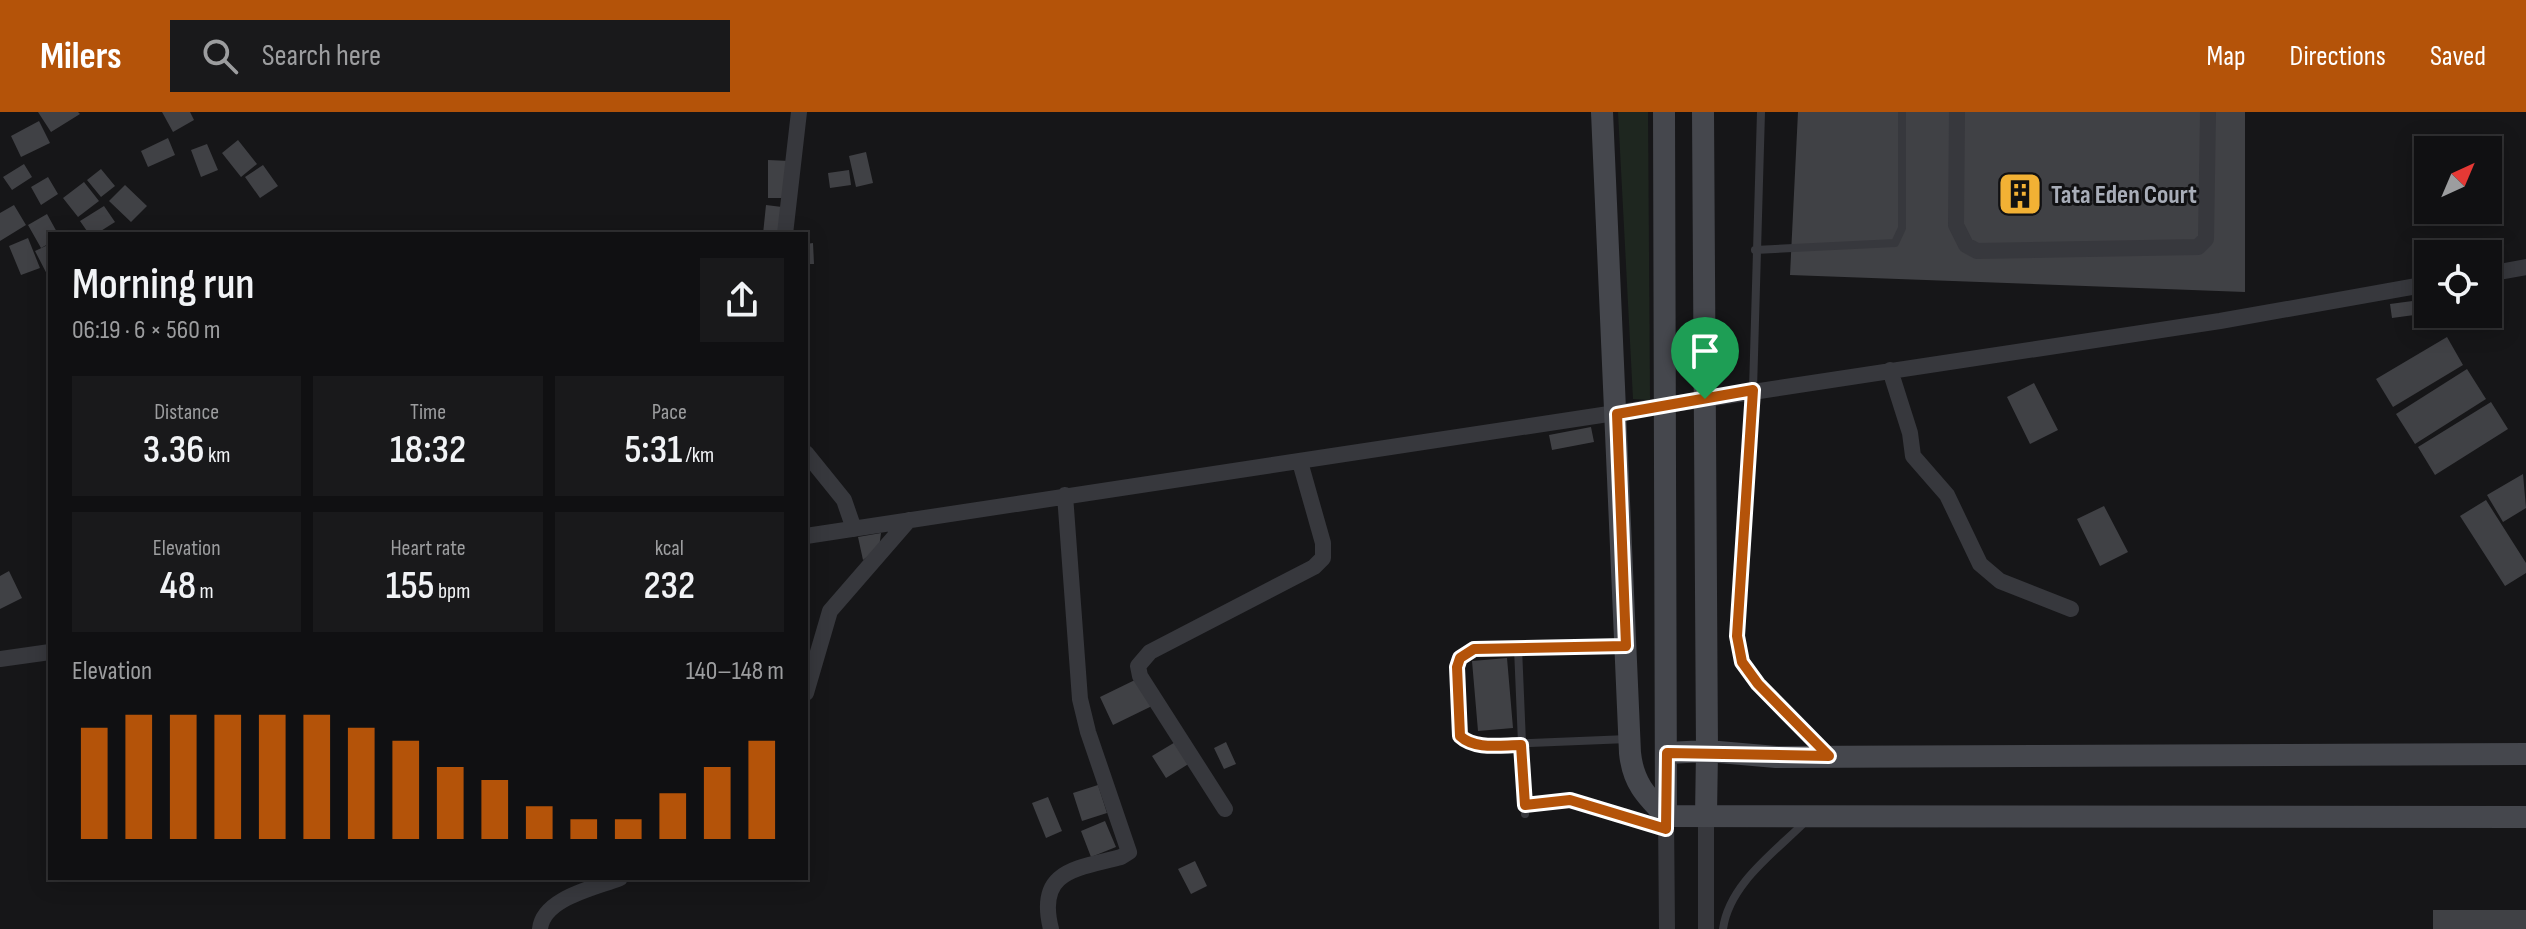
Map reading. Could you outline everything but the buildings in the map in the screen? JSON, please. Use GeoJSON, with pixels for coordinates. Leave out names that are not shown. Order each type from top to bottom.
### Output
{"type":"FeatureCollection","features":[{"type":"Feature","properties":{"kind":"street"},"geometry":{"type":"LineString","coordinates":[[785,232],[799,112]]}},
{"type":"Feature","properties":{"kind":"street"},"geometry":{"type":"LineString","coordinates":[[1602,112],[1629,739],[1633,776],[1666,822]]}},
{"type":"Feature","properties":{"kind":"street"},"geometry":{"type":"LineString","coordinates":[[1664,112],[1667,929]]}},
{"type":"Feature","properties":{"kind":"street"},"geometry":{"type":"LineString","coordinates":[[1703,112],[1706,929]]}},
{"type":"Feature","properties":{"kind":"street"},"geometry":{"type":"LineString","coordinates":[[1957,112],[1956,225],[1966,245],[1977,251],[2198,247],[2206,239],[2208,112]]}},
{"type":"Feature","properties":{"kind":"street"},"geometry":{"type":"LineString","coordinates":[[2502,271],[2526,267]]}},
{"type":"Feature","properties":{"kind":"street"},"geometry":{"type":"LineString","coordinates":[[808,536],[2220,321],[2414,286]]}},
{"type":"Feature","properties":{"kind":"street"},"geometry":{"type":"LineString","coordinates":[[1890,370],[1910,433],[1913,456],[1947,495],[1980,564],[2000,581],[2071,609]]}},
{"type":"Feature","properties":{"kind":"street"},"geometry":{"type":"LineString","coordinates":[[808,455],[839,492],[854,529]]}},
{"type":"Feature","properties":{"kind":"street"},"geometry":{"type":"LineString","coordinates":[[1225,809],[1140,676],[1138,666],[1150,652],[1314,567],[1323,558],[1323,543],[1300,462]]}},
{"type":"Feature","properties":{"kind":"street"},"geometry":{"type":"LineString","coordinates":[[1051,929],[1045,906],[1048,892],[1066,871],[1121,857],[1129,852],[1080,699],[1065,495]]}},
{"type":"Feature","properties":{"kind":"street"},"geometry":{"type":"LineString","coordinates":[[808,686],[830,611],[909,520]]}},
{"type":"Feature","properties":{"kind":"street"},"geometry":{"type":"LineString","coordinates":[[0,659],[48,652]]}},
{"type":"Feature","properties":{"kind":"street"},"geometry":{"type":"LineString","coordinates":[[1667,753],[1707,751],[1776,757],[2526,754]]}},
{"type":"Feature","properties":{"kind":"street"},"geometry":{"type":"LineString","coordinates":[[1666,822],[1706,816],[2526,817]]}},
{"type":"Feature","properties":{"kind":"street"},"geometry":{"type":"LineString","coordinates":[[540,929],[541,918],[551,907],[615,880]]}},
{"type":"Feature","properties":{"kind":"lane"},"geometry":{"type":"LineString","coordinates":[[1761,112],[1753,390],[1737,636],[1742,662],[1758,684],[1829,756]]}},
{"type":"Feature","properties":{"kind":"lane"},"geometry":{"type":"LineString","coordinates":[[1755,250],[1895,243],[1902,228],[1902,112]]}},
{"type":"Feature","properties":{"kind":"lane"},"geometry":{"type":"LineString","coordinates":[[1626,646],[1474,649],[1460,658],[1457,725],[1460,736],[1468,743],[1521,745],[1629,739]]}},
{"type":"Feature","properties":{"kind":"lane"},"geometry":{"type":"LineString","coordinates":[[1518,648],[1525,809],[1570,800],[1666,822]]}},
{"type":"Feature","properties":{"kind":"lane"},"geometry":{"type":"LineString","coordinates":[[1723,929],[1728,904],[1809,817]]}},
{"type":"Feature","properties":{"kind":"shaded area"},"geometry":{"type":"Polygon","coordinates":[[[1618,112],[1648,112],[1650,400],[1633,399],[1618,112]]]}},
{"type":"Feature","properties":{"kind":"place","name":"Tata Eden Court"},"geometry":{"type":"Point","coordinates":[2020,194]}},
{"type":"Feature","properties":{"kind":"route"},"geometry":{"type":"LineString","coordinates":[[1753,390],[1737,636],[1742,662],[1758,684],[1829,756],[1776,757],[1707,751],[1667,753],[1666,829],[1570,800],[1525,805],[1521,745],[1479,745],[1468,743],[1460,736],[1457,725],[1457,667],[1460,658],[1474,649],[1626,646],[1617,414],[1705,399],[1753,390]]}}]}
